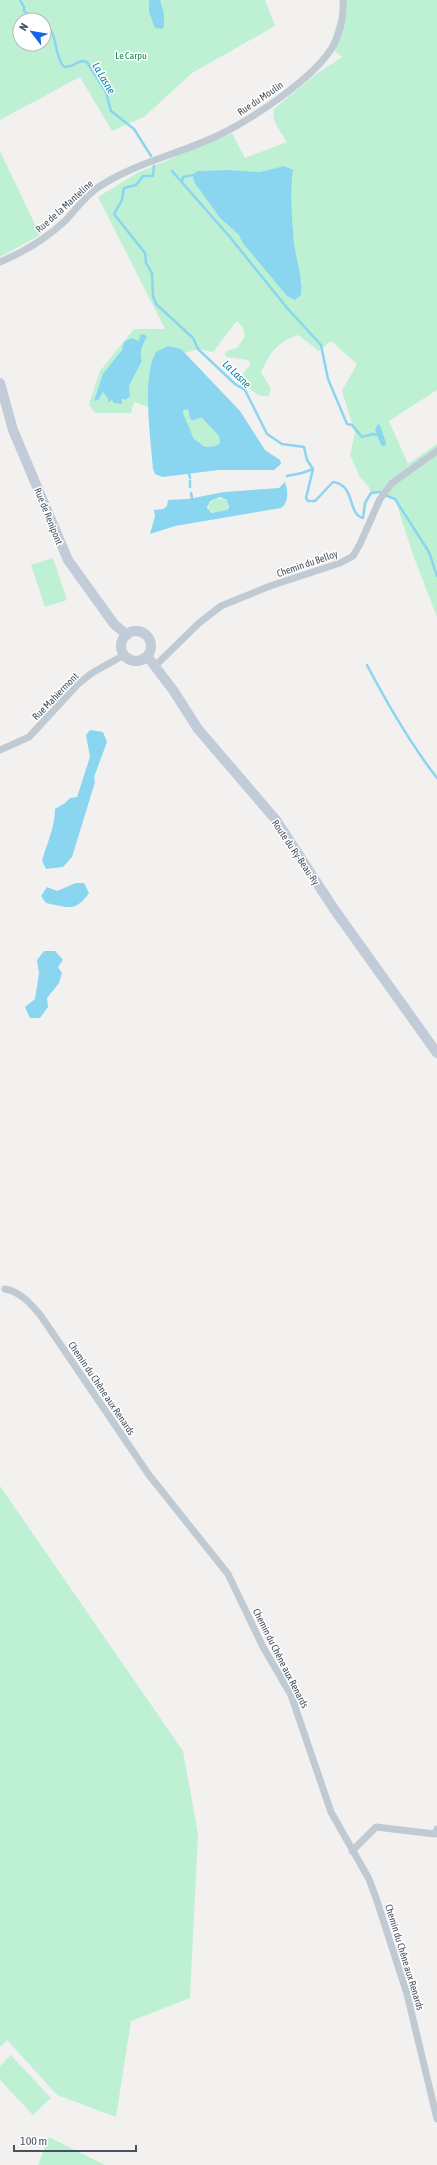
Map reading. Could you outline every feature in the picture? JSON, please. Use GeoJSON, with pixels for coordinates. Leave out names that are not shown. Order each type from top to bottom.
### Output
{"type":"FeatureCollection","features":[{"type":"Feature","properties":{"kind":"street","name":"Rue du Moulin"},"geometry":{"type":"LineString","coordinates":[[141,164],[219,135],[266,108],[295,86],[332,47],[342,21],[343,0]]}},
{"type":"Feature","properties":{"kind":"street","name":"Rue de la Manteline"},"geometry":{"type":"LineString","coordinates":[[0,262],[38,243],[66,219],[89,194],[101,185],[141,164]]}},
{"type":"Feature","properties":{"kind":"street","name":"Rue de Renipont"},"geometry":{"type":"LineString","coordinates":[[0,383],[2,384],[13,430],[68,560],[114,624],[127,635]]}},
{"type":"Feature","properties":{"kind":"street","name":"Chemin du Belloy"},"geometry":{"type":"LineString","coordinates":[[155,666],[200,623],[221,606],[270,586],[340,563],[353,556],[380,499],[392,483],[437,451]]}},
{"type":"Feature","properties":{"kind":"street"},"geometry":{"type":"LineString","coordinates":[[136,631],[146,634],[149,638],[151,648],[147,656],[135,661],[124,655],[122,644],[127,635],[136,631]]}},
{"type":"Feature","properties":{"kind":"street","name":"Rue Mahiermont"},"geometry":{"type":"LineString","coordinates":[[0,750],[29,737],[78,684],[92,672],[124,655]]}},
{"type":"Feature","properties":{"kind":"street","name":"Route du Ry-Beau-Ry"},"geometry":{"type":"LineString","coordinates":[[147,656],[198,729],[276,820],[334,909],[437,1054]]}},
{"type":"Feature","properties":{"kind":"street","name":"Chemin du Chêne aux Renards"},"geometry":{"type":"LineString","coordinates":[[5,1289],[21,1296],[29,1302],[41,1316],[136,1456],[228,1574],[263,1647],[284,1682],[296,1707],[331,1812],[369,1879],[407,1994],[437,2119]]}},
{"type":"Feature","properties":{"kind":"street"},"geometry":{"type":"LineString","coordinates":[[352,1850],[376,1827],[436,1832]]}},
{"type":"Feature","properties":{"kind":"green space","name":"Le Carpu"},"geometry":{"type":"Polygon","coordinates":[[[0,0],[265,0],[275,26],[192,73],[144,117],[112,131],[80,77],[0,120],[0,0]]]}},
{"type":"Feature","properties":{"kind":"green space"},"geometry":{"type":"Polygon","coordinates":[[[344,0],[437,0],[437,390],[389,421],[408,464],[437,444],[437,617],[413,555],[395,499],[380,492],[371,493],[369,487],[360,477],[350,455],[355,433],[342,391],[357,364],[331,341],[319,351],[298,335],[284,341],[279,345],[271,354],[261,372],[271,389],[269,396],[264,396],[252,391],[241,376],[250,365],[250,362],[248,360],[226,357],[225,355],[226,351],[237,348],[245,336],[243,328],[237,321],[213,352],[198,349],[185,353],[181,349],[154,355],[149,375],[148,407],[134,402],[131,413],[95,413],[89,404],[100,371],[134,329],[165,329],[98,197],[137,173],[232,133],[245,158],[287,142],[275,123],[273,114],[274,109],[315,75],[342,57],[330,47],[344,0]],[[284,166],[260,172],[229,170],[197,171],[194,182],[220,218],[239,235],[287,296],[302,282],[294,243],[292,196],[293,171],[284,166]],[[147,337],[138,341],[128,340],[113,363],[108,367],[100,393],[103,392],[112,400],[126,400],[130,396],[129,386],[142,361],[142,349],[147,337]]]}},
{"type":"Feature","properties":{"kind":"green space"},"geometry":{"type":"Polygon","coordinates":[[[0,151],[40,235],[0,257],[0,151]]]}},
{"type":"Feature","properties":{"kind":"green space"},"geometry":{"type":"Polygon","coordinates":[[[188,409],[190,419],[194,421],[202,418],[219,436],[220,443],[216,446],[205,447],[194,439],[183,413],[184,410],[188,409]]]}},
{"type":"Feature","properties":{"kind":"green space"},"geometry":{"type":"Polygon","coordinates":[[[216,498],[227,500],[229,503],[227,510],[215,513],[209,510],[208,505],[216,498]]]}},
{"type":"Feature","properties":{"kind":"green space"},"geometry":{"type":"Polygon","coordinates":[[[53,558],[67,600],[45,607],[31,565],[53,558]]]}},
{"type":"Feature","properties":{"kind":"green space"},"geometry":{"type":"Polygon","coordinates":[[[0,1486],[183,1751],[198,1834],[190,1998],[131,2021],[116,2117],[57,2095],[7,2040],[0,2047],[0,1486]]]}},
{"type":"Feature","properties":{"kind":"green space"},"geometry":{"type":"Polygon","coordinates":[[[11,2055],[51,2098],[33,2115],[0,2080],[0,2066],[11,2055]]]}},
{"type":"Feature","properties":{"kind":"green space"},"geometry":{"type":"Polygon","coordinates":[[[49,2137],[105,2165],[38,2165],[49,2137]]]}},
{"type":"Feature","properties":{"kind":"water"},"geometry":{"type":"Polygon","coordinates":[[[149,0],[160,0],[164,14],[164,27],[162,29],[155,28],[149,12],[149,0]]]}},
{"type":"Feature","properties":{"kind":"water"},"geometry":{"type":"Polygon","coordinates":[[[284,166],[293,170],[291,197],[294,243],[301,288],[301,295],[295,300],[287,296],[242,242],[239,235],[220,218],[194,182],[193,175],[197,171],[229,170],[260,172],[284,166]]]}},
{"type":"Feature","properties":{"kind":"water"},"geometry":{"type":"Polygon","coordinates":[[[144,334],[147,337],[142,349],[142,361],[129,386],[130,396],[126,400],[122,399],[122,404],[114,403],[112,400],[108,402],[108,398],[103,392],[98,400],[94,401],[103,374],[122,350],[124,342],[131,338],[139,341],[140,335],[144,334]]]}},
{"type":"Feature","properties":{"kind":"water"},"geometry":{"type":"Polygon","coordinates":[[[168,346],[181,349],[240,411],[265,450],[280,460],[281,464],[274,470],[219,470],[162,477],[155,474],[153,469],[149,425],[148,392],[151,363],[156,352],[168,346]],[[188,409],[184,410],[183,413],[194,439],[205,447],[216,446],[220,443],[219,436],[202,418],[194,421],[190,419],[188,409]]]}},
{"type":"Feature","properties":{"kind":"water"},"geometry":{"type":"Polygon","coordinates":[[[378,424],[380,425],[386,443],[385,446],[381,445],[375,429],[378,424]]]}},
{"type":"Feature","properties":{"kind":"water"},"geometry":{"type":"Polygon","coordinates":[[[285,482],[287,489],[287,500],[281,508],[175,526],[150,534],[155,516],[154,510],[163,509],[167,506],[168,500],[188,499],[224,492],[279,488],[285,482]],[[220,497],[216,498],[210,502],[207,508],[212,513],[227,510],[229,507],[227,500],[220,497]]]}},
{"type":"Feature","properties":{"kind":"water"},"geometry":{"type":"Polygon","coordinates":[[[90,730],[103,732],[107,742],[94,777],[95,782],[72,857],[63,867],[46,869],[42,861],[52,829],[55,809],[70,798],[77,797],[90,757],[86,735],[90,730]]]}},
{"type":"Feature","properties":{"kind":"water"},"geometry":{"type":"Polygon","coordinates":[[[76,883],[84,883],[89,893],[79,904],[75,906],[66,907],[46,903],[41,896],[47,887],[57,891],[76,883]]]}},
{"type":"Feature","properties":{"kind":"water"},"geometry":{"type":"Polygon","coordinates":[[[44,951],[55,951],[63,960],[58,967],[62,973],[59,983],[47,998],[48,1007],[40,1018],[30,1018],[25,1007],[35,999],[39,973],[37,960],[44,951]]]}},
{"type":"Feature","properties":{"kind":"waterway","name":"La Lasne"},"geometry":{"type":"LineString","coordinates":[[20,0],[25,12]]}},
{"type":"Feature","properties":{"kind":"waterway","name":"La Lasne"},"geometry":{"type":"LineString","coordinates":[[52,33],[58,56],[64,67],[71,66],[81,61],[87,62],[106,92],[111,111],[134,129],[151,156]]}},
{"type":"Feature","properties":{"kind":"waterway","name":"La Lasne"},"geometry":{"type":"LineString","coordinates":[[154,166],[153,176],[143,176],[136,185],[124,188],[122,200],[114,214],[145,253],[146,263],[152,273],[153,296],[156,304],[193,338],[198,349],[235,384],[245,390],[267,434],[282,444],[304,447],[307,460],[313,469],[306,498],[308,501],[315,501],[333,482],[340,484],[345,488],[355,511],[363,518],[365,503],[371,493],[380,492]]}},
{"type":"Feature","properties":{"kind":"waterway"},"geometry":{"type":"LineString","coordinates":[[172,171],[229,236],[288,309],[321,345],[328,379],[347,424],[352,425],[362,437],[373,434],[377,435]]}},
{"type":"Feature","properties":{"kind":"waterway"},"geometry":{"type":"LineString","coordinates":[[182,182],[183,177],[193,175]]}},
{"type":"Feature","properties":{"kind":"waterway"},"geometry":{"type":"LineString","coordinates":[[287,476],[313,469]]}},
{"type":"Feature","properties":{"kind":"waterway"},"geometry":{"type":"LineString","coordinates":[[189,474],[190,478]]}},
{"type":"Feature","properties":{"kind":"waterway"},"geometry":{"type":"LineString","coordinates":[[190,481],[190,487]]}},
{"type":"Feature","properties":{"kind":"waterway"},"geometry":{"type":"LineString","coordinates":[[191,493],[192,498]]}},
{"type":"Feature","properties":{"kind":"waterway","name":"La Lasne"},"geometry":{"type":"LineString","coordinates":[[387,496],[395,499],[429,552],[437,576]]}},
{"type":"Feature","properties":{"kind":"waterway"},"geometry":{"type":"LineString","coordinates":[[367,665],[399,723],[437,778]]}}]}
